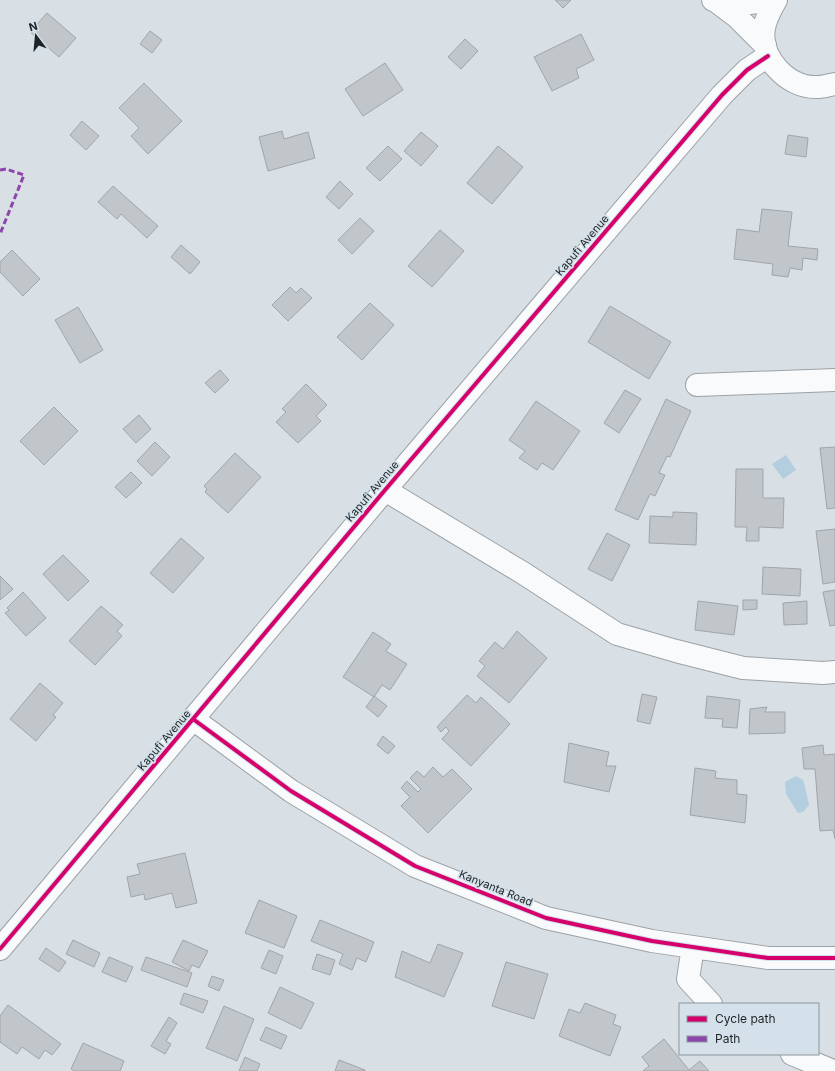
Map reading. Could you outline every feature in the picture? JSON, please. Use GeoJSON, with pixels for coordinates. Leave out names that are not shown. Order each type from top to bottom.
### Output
{"type":"FeatureCollection","features":[{"type":"Feature","properties":{"kind":"street"},"geometry":{"type":"LineString","coordinates":[[714,1],[750,3],[772,0]]}},
{"type":"Feature","properties":{"kind":"street"},"geometry":{"type":"LineString","coordinates":[[766,50],[764,29],[768,13],[776,0]]}},
{"type":"Feature","properties":{"kind":"street"},"geometry":{"type":"LineString","coordinates":[[714,1],[737,17],[766,50],[780,72],[796,83],[825,86],[835,100]]}},
{"type":"Feature","properties":{"kind":"street","name":"Kapufi Avenue"},"geometry":{"type":"LineString","coordinates":[[0,949],[385,490],[722,95],[766,50]]}},
{"type":"Feature","properties":{"kind":"street"},"geometry":{"type":"LineString","coordinates":[[697,385],[835,380]]}},
{"type":"Feature","properties":{"kind":"street"},"geometry":{"type":"LineString","coordinates":[[385,490],[523,573],[617,634],[743,668],[823,673],[835,672]]}},
{"type":"Feature","properties":{"kind":"street","name":"Kanyanta Road"},"geometry":{"type":"LineString","coordinates":[[193,720],[291,790],[415,866],[546,918],[652,941],[768,958],[835,958]]}},
{"type":"Feature","properties":{"kind":"street"},"geometry":{"type":"LineString","coordinates":[[693,947],[688,978],[709,1003]]}},
{"type":"Feature","properties":{"kind":"street"},"geometry":{"type":"LineString","coordinates":[[794,1055],[833,1071]]}},
{"type":"Feature","properties":{"kind":"water"},"geometry":{"type":"Polygon","coordinates":[[[786,455],[796,470],[783,479],[772,464],[786,455]]]}},
{"type":"Feature","properties":{"kind":"water"},"geometry":{"type":"Polygon","coordinates":[[[796,776],[803,780],[809,805],[803,812],[798,813],[786,794],[785,782],[796,776]]]}},
{"type":"Feature","properties":{"kind":"building"},"geometry":{"type":"Polygon","coordinates":[[[555,0],[571,0],[563,8],[555,0]]]}},
{"type":"Feature","properties":{"kind":"building"},"geometry":{"type":"Polygon","coordinates":[[[47,13],[76,38],[59,57],[30,32],[47,13]]]}},
{"type":"Feature","properties":{"kind":"building"},"geometry":{"type":"Polygon","coordinates":[[[150,31],[162,40],[152,53],[140,44],[150,31]]]}},
{"type":"Feature","properties":{"kind":"building"},"geometry":{"type":"Polygon","coordinates":[[[581,34],[594,60],[576,69],[579,78],[552,91],[534,57],[581,34]]]}},
{"type":"Feature","properties":{"kind":"building"},"geometry":{"type":"Polygon","coordinates":[[[465,39],[478,51],[461,69],[448,57],[465,39]]]}},
{"type":"Feature","properties":{"kind":"building"},"geometry":{"type":"Polygon","coordinates":[[[385,63],[403,90],[363,116],[345,89],[385,63]]]}},
{"type":"Feature","properties":{"kind":"building"},"geometry":{"type":"Polygon","coordinates":[[[144,83],[182,121],[148,154],[131,136],[139,128],[119,108],[144,83]]]}},
{"type":"Feature","properties":{"kind":"building"},"geometry":{"type":"Polygon","coordinates":[[[82,121],[99,136],[86,150],[70,135],[82,121]]]}},
{"type":"Feature","properties":{"kind":"building"},"geometry":{"type":"Polygon","coordinates":[[[282,131],[284,139],[308,132],[315,158],[268,171],[259,137],[282,131]]]}},
{"type":"Feature","properties":{"kind":"building"},"geometry":{"type":"Polygon","coordinates":[[[421,132],[438,146],[421,166],[404,151],[421,132]]]}},
{"type":"Feature","properties":{"kind":"building"},"geometry":{"type":"Polygon","coordinates":[[[788,135],[808,138],[806,157],[785,154],[788,135]]]}},
{"type":"Feature","properties":{"kind":"building"},"geometry":{"type":"Polygon","coordinates":[[[388,146],[402,159],[380,181],[366,168],[388,146]]]}},
{"type":"Feature","properties":{"kind":"building"},"geometry":{"type":"Polygon","coordinates":[[[498,146],[523,167],[492,204],[467,183],[498,146]]]}},
{"type":"Feature","properties":{"kind":"building"},"geometry":{"type":"Polygon","coordinates":[[[340,181],[353,194],[339,209],[326,197],[340,181]]]}},
{"type":"Feature","properties":{"kind":"building"},"geometry":{"type":"Polygon","coordinates":[[[113,186],[158,226],[147,238],[121,214],[117,219],[98,202],[113,186]]]}},
{"type":"Feature","properties":{"kind":"building"},"geometry":{"type":"Polygon","coordinates":[[[762,209],[792,212],[788,246],[818,249],[817,260],[803,258],[802,270],[790,268],[788,277],[772,275],[773,264],[734,259],[737,229],[759,232],[762,209]]]}},
{"type":"Feature","properties":{"kind":"building"},"geometry":{"type":"Polygon","coordinates":[[[360,218],[374,231],[352,254],[338,240],[360,218]]]}},
{"type":"Feature","properties":{"kind":"building"},"geometry":{"type":"Polygon","coordinates":[[[440,230],[464,251],[432,287],[408,266],[440,230]]]}},
{"type":"Feature","properties":{"kind":"building"},"geometry":{"type":"Polygon","coordinates":[[[181,245],[200,262],[190,274],[171,257],[181,245]]]}},
{"type":"Feature","properties":{"kind":"building"},"geometry":{"type":"Polygon","coordinates":[[[12,250],[40,279],[23,296],[0,272],[0,262],[12,250]]]}},
{"type":"Feature","properties":{"kind":"building"},"geometry":{"type":"Polygon","coordinates":[[[290,287],[296,293],[301,288],[312,298],[288,321],[272,305],[290,287]]]}},
{"type":"Feature","properties":{"kind":"building"},"geometry":{"type":"Polygon","coordinates":[[[370,303],[394,325],[362,360],[337,337],[370,303]]]}},
{"type":"Feature","properties":{"kind":"building"},"geometry":{"type":"Polygon","coordinates":[[[610,306],[671,342],[649,379],[588,342],[610,306]]]}},
{"type":"Feature","properties":{"kind":"building"},"geometry":{"type":"Polygon","coordinates":[[[78,307],[103,350],[80,363],[55,320],[78,307]]]}},
{"type":"Feature","properties":{"kind":"building"},"geometry":{"type":"Polygon","coordinates":[[[220,370],[229,380],[215,393],[205,383],[220,370]]]}},
{"type":"Feature","properties":{"kind":"building"},"geometry":{"type":"Polygon","coordinates":[[[306,384],[327,405],[316,416],[321,421],[298,443],[276,422],[286,412],[282,409],[306,384]]]}},
{"type":"Feature","properties":{"kind":"building"},"geometry":{"type":"Polygon","coordinates":[[[625,390],[641,399],[619,433],[604,423],[625,390]]]}},
{"type":"Feature","properties":{"kind":"building"},"geometry":{"type":"Polygon","coordinates":[[[666,399],[691,411],[670,457],[667,456],[659,473],[665,475],[655,496],[650,494],[638,520],[615,510],[666,399]]]}},
{"type":"Feature","properties":{"kind":"building"},"geometry":{"type":"Polygon","coordinates":[[[536,401],[580,431],[553,470],[542,463],[537,470],[519,458],[525,451],[509,440],[536,401]]]}},
{"type":"Feature","properties":{"kind":"building"},"geometry":{"type":"Polygon","coordinates":[[[54,407],[78,431],[44,465],[20,441],[54,407]]]}},
{"type":"Feature","properties":{"kind":"building"},"geometry":{"type":"Polygon","coordinates":[[[139,415],[151,429],[136,443],[123,429],[139,415]]]}},
{"type":"Feature","properties":{"kind":"building"},"geometry":{"type":"Polygon","coordinates":[[[155,442],[170,457],[152,476],[137,461],[155,442]]]}},
{"type":"Feature","properties":{"kind":"building"},"geometry":{"type":"Polygon","coordinates":[[[835,447],[835,508],[827,509],[820,448],[835,447]]]}},
{"type":"Feature","properties":{"kind":"building"},"geometry":{"type":"Polygon","coordinates":[[[235,453],[261,477],[228,513],[205,492],[207,489],[204,486],[235,453]]]}},
{"type":"Feature","properties":{"kind":"building"},"geometry":{"type":"Polygon","coordinates":[[[736,469],[763,469],[763,498],[784,498],[783,528],[759,527],[759,541],[746,541],[747,527],[735,527],[736,469]]]}},
{"type":"Feature","properties":{"kind":"building"},"geometry":{"type":"Polygon","coordinates":[[[131,472],[142,483],[126,498],[115,487],[131,472]]]}},
{"type":"Feature","properties":{"kind":"building"},"geometry":{"type":"Polygon","coordinates":[[[673,512],[697,513],[696,545],[649,543],[650,516],[673,517],[673,512]]]}},
{"type":"Feature","properties":{"kind":"building"},"geometry":{"type":"Polygon","coordinates":[[[835,529],[835,582],[823,584],[816,531],[835,529]]]}},
{"type":"Feature","properties":{"kind":"building"},"geometry":{"type":"Polygon","coordinates":[[[607,533],[630,545],[612,581],[588,569],[607,533]]]}},
{"type":"Feature","properties":{"kind":"building"},"geometry":{"type":"Polygon","coordinates":[[[181,538],[204,558],[173,593],[150,573],[181,538]]]}},
{"type":"Feature","properties":{"kind":"building"},"geometry":{"type":"Polygon","coordinates":[[[63,555],[89,581],[68,601],[43,574],[63,555]]]}},
{"type":"Feature","properties":{"kind":"building"},"geometry":{"type":"Polygon","coordinates":[[[763,567],[801,569],[800,596],[762,594],[763,567]]]}},
{"type":"Feature","properties":{"kind":"building"},"geometry":{"type":"Polygon","coordinates":[[[0,576],[13,589],[0,600],[0,576]]]}},
{"type":"Feature","properties":{"kind":"building"},"geometry":{"type":"Polygon","coordinates":[[[835,590],[835,625],[830,626],[823,592],[835,590]]]}},
{"type":"Feature","properties":{"kind":"building"},"geometry":{"type":"Polygon","coordinates":[[[23,592],[46,618],[26,636],[5,613],[9,610],[7,608],[23,592]]]}},
{"type":"Feature","properties":{"kind":"building"},"geometry":{"type":"Polygon","coordinates":[[[743,600],[757,600],[757,609],[743,610],[743,600]]]}},
{"type":"Feature","properties":{"kind":"building"},"geometry":{"type":"Polygon","coordinates":[[[698,601],[738,606],[734,635],[695,630],[698,601]]]}},
{"type":"Feature","properties":{"kind":"building"},"geometry":{"type":"Polygon","coordinates":[[[807,601],[807,624],[784,625],[783,603],[807,601]]]}},
{"type":"Feature","properties":{"kind":"building"},"geometry":{"type":"Polygon","coordinates":[[[101,606],[123,625],[117,631],[122,636],[95,665],[69,641],[101,606]]]}},
{"type":"Feature","properties":{"kind":"building"},"geometry":{"type":"Polygon","coordinates":[[[517,631],[547,658],[509,703],[477,676],[485,666],[479,661],[495,642],[503,649],[517,631]]]}},
{"type":"Feature","properties":{"kind":"building"},"geometry":{"type":"Polygon","coordinates":[[[373,632],[391,644],[386,651],[407,664],[390,690],[382,685],[374,697],[343,677],[373,632]]]}},
{"type":"Feature","properties":{"kind":"building"},"geometry":{"type":"Polygon","coordinates":[[[40,683],[63,703],[53,715],[56,717],[36,741],[10,719],[40,683]]]}},
{"type":"Feature","properties":{"kind":"building"},"geometry":{"type":"Polygon","coordinates":[[[642,694],[657,697],[650,724],[637,721],[642,694]]]}},
{"type":"Feature","properties":{"kind":"building"},"geometry":{"type":"Polygon","coordinates":[[[467,695],[476,703],[481,697],[510,724],[471,766],[442,739],[449,731],[446,727],[441,732],[437,727],[467,695]]]}},
{"type":"Feature","properties":{"kind":"building"},"geometry":{"type":"Polygon","coordinates":[[[374,696],[387,706],[378,717],[366,707],[374,696]]]}},
{"type":"Feature","properties":{"kind":"building"},"geometry":{"type":"Polygon","coordinates":[[[707,696],[740,700],[737,728],[722,727],[723,719],[705,718],[707,696]]]}},
{"type":"Feature","properties":{"kind":"building"},"geometry":{"type":"Polygon","coordinates":[[[767,707],[765,712],[785,712],[785,733],[749,734],[750,709],[767,707]]]}},
{"type":"Feature","properties":{"kind":"building"},"geometry":{"type":"Polygon","coordinates":[[[383,736],[395,746],[388,754],[377,745],[383,736]]]}},
{"type":"Feature","properties":{"kind":"building"},"geometry":{"type":"Polygon","coordinates":[[[569,743],[609,752],[606,766],[616,766],[609,792],[564,782],[569,743]]]}},
{"type":"Feature","properties":{"kind":"building"},"geometry":{"type":"Polygon","coordinates":[[[823,745],[824,755],[835,754],[835,839],[833,830],[820,831],[815,769],[804,769],[802,748],[823,745]]]}},
{"type":"Feature","properties":{"kind":"building"},"geometry":{"type":"Polygon","coordinates":[[[433,767],[443,777],[452,769],[472,789],[428,833],[401,806],[410,797],[401,788],[407,781],[418,792],[421,789],[410,778],[417,771],[424,777],[433,767]]]}},
{"type":"Feature","properties":{"kind":"building"},"geometry":{"type":"Polygon","coordinates":[[[695,768],[716,771],[715,778],[737,780],[737,794],[747,795],[745,823],[690,815],[695,768]]]}},
{"type":"Feature","properties":{"kind":"building"},"geometry":{"type":"Polygon","coordinates":[[[185,853],[197,903],[176,908],[172,893],[145,900],[144,894],[131,897],[127,877],[140,874],[137,864],[185,853]]]}},
{"type":"Feature","properties":{"kind":"building"},"geometry":{"type":"Polygon","coordinates":[[[259,900],[297,916],[284,948],[245,933],[259,900]]]}},
{"type":"Feature","properties":{"kind":"building"},"geometry":{"type":"Polygon","coordinates":[[[320,920],[374,942],[366,962],[357,958],[352,970],[339,964],[343,954],[311,941],[320,920]]]}},
{"type":"Feature","properties":{"kind":"building"},"geometry":{"type":"Polygon","coordinates":[[[73,940],[100,953],[94,967],[66,954],[73,940]]]}},
{"type":"Feature","properties":{"kind":"building"},"geometry":{"type":"Polygon","coordinates":[[[183,940],[208,951],[199,968],[192,965],[189,971],[172,962],[183,940]]]}},
{"type":"Feature","properties":{"kind":"building"},"geometry":{"type":"Polygon","coordinates":[[[438,944],[463,953],[444,997],[395,977],[402,951],[430,963],[438,944]]]}},
{"type":"Feature","properties":{"kind":"building"},"geometry":{"type":"Polygon","coordinates":[[[46,948],[66,962],[59,972],[39,959],[46,948]]]}},
{"type":"Feature","properties":{"kind":"building"},"geometry":{"type":"Polygon","coordinates":[[[269,950],[283,956],[276,974],[261,968],[269,950]]]}},
{"type":"Feature","properties":{"kind":"building"},"geometry":{"type":"Polygon","coordinates":[[[317,954],[335,960],[330,975],[312,969],[317,954]]]}},
{"type":"Feature","properties":{"kind":"building"},"geometry":{"type":"Polygon","coordinates":[[[109,957],[133,967],[126,982],[102,972],[109,957]]]}},
{"type":"Feature","properties":{"kind":"building"},"geometry":{"type":"Polygon","coordinates":[[[146,957],[192,973],[187,987],[141,970],[146,957]]]}},
{"type":"Feature","properties":{"kind":"building"},"geometry":{"type":"Polygon","coordinates":[[[506,962],[548,974],[534,1019],[492,1006],[506,962]]]}},
{"type":"Feature","properties":{"kind":"building"},"geometry":{"type":"Polygon","coordinates":[[[212,976],[224,980],[219,991],[208,986],[212,976]]]}},
{"type":"Feature","properties":{"kind":"building"},"geometry":{"type":"Polygon","coordinates":[[[280,987],[314,1003],[301,1029],[268,1013],[280,987]]]}},
{"type":"Feature","properties":{"kind":"building"},"geometry":{"type":"Polygon","coordinates":[[[184,993],[208,1001],[203,1013],[180,1004],[184,993]]]}},
{"type":"Feature","properties":{"kind":"building"},"geometry":{"type":"Polygon","coordinates":[[[585,1003],[616,1015],[613,1024],[621,1027],[610,1056],[559,1036],[569,1009],[580,1013],[585,1003]]]}},
{"type":"Feature","properties":{"kind":"building"},"geometry":{"type":"Polygon","coordinates":[[[8,1005],[61,1044],[52,1055],[45,1050],[39,1059],[22,1047],[17,1054],[0,1042],[0,1016],[8,1005]]]}},
{"type":"Feature","properties":{"kind":"building"},"geometry":{"type":"Polygon","coordinates":[[[224,1006],[254,1019],[237,1061],[206,1048],[224,1006]]]}},
{"type":"Feature","properties":{"kind":"building"},"geometry":{"type":"Polygon","coordinates":[[[169,1017],[177,1023],[166,1041],[171,1044],[165,1054],[151,1046],[169,1017]]]}},
{"type":"Feature","properties":{"kind":"building"},"geometry":{"type":"Polygon","coordinates":[[[266,1027],[287,1036],[281,1049],[260,1040],[266,1027]]]}},
{"type":"Feature","properties":{"kind":"building"},"geometry":{"type":"Polygon","coordinates":[[[664,1039],[689,1070],[700,1061],[709,1071],[643,1071],[649,1066],[642,1057],[664,1039]]]}},
{"type":"Feature","properties":{"kind":"building"},"geometry":{"type":"Polygon","coordinates":[[[83,1043],[124,1061],[120,1071],[75,1071],[71,1069],[83,1043]]]}},
{"type":"Feature","properties":{"kind":"building"},"geometry":{"type":"Polygon","coordinates":[[[245,1057],[260,1064],[257,1071],[239,1071],[245,1057]]]}},
{"type":"Feature","properties":{"kind":"building"},"geometry":{"type":"Polygon","coordinates":[[[339,1060],[365,1070],[365,1071],[335,1071],[339,1060]]]}},
{"type":"Feature","properties":{"kind":"marked path"},"geometry":{"type":"LineString","coordinates":[[0,170],[6,169],[24,175],[0,234]]}},
{"type":"Feature","properties":{"kind":"cycle path"},"geometry":{"type":"LineString","coordinates":[[0,949],[385,490],[722,95],[747,70],[768,56]]}},
{"type":"Feature","properties":{"kind":"cycle path"},"geometry":{"type":"LineString","coordinates":[[193,719],[291,791],[415,866],[546,918],[652,941],[768,958],[835,958]]}}]}
